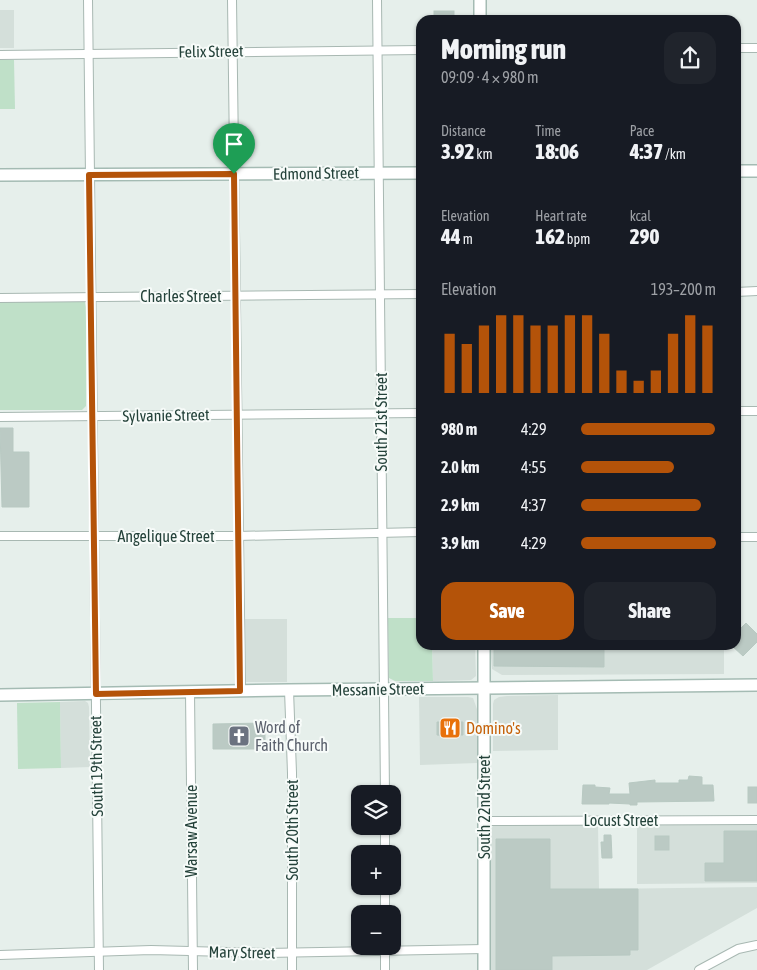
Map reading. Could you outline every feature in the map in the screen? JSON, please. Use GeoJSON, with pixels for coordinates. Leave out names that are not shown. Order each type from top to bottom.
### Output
{"type":"FeatureCollection","features":[{"type":"Feature","properties":{"kind":"street","name":"South 19th Street"},"geometry":{"type":"LineString","coordinates":[[88,0],[99,970]]}},
{"type":"Feature","properties":{"kind":"street"},"geometry":{"type":"LineString","coordinates":[[232,0],[240,691]]}},
{"type":"Feature","properties":{"kind":"street","name":"South 21st Street"},"geometry":{"type":"LineString","coordinates":[[377,0],[376,50],[385,785]]}},
{"type":"Feature","properties":{"kind":"street"},"geometry":{"type":"LineString","coordinates":[[480,0],[480,15]]}},
{"type":"Feature","properties":{"kind":"street"},"geometry":{"type":"LineString","coordinates":[[741,48],[757,48]]}},
{"type":"Feature","properties":{"kind":"street","name":"Felix Street"},"geometry":{"type":"LineString","coordinates":[[0,55],[416,50]]}},
{"type":"Feature","properties":{"kind":"street"},"geometry":{"type":"LineString","coordinates":[[741,171],[757,171]]}},
{"type":"Feature","properties":{"kind":"street","name":"Edmond Street"},"geometry":{"type":"LineString","coordinates":[[0,175],[416,172]]}},
{"type":"Feature","properties":{"kind":"street"},"geometry":{"type":"LineString","coordinates":[[741,292],[757,291]]}},
{"type":"Feature","properties":{"kind":"street","name":"Charles Street"},"geometry":{"type":"LineString","coordinates":[[0,298],[416,294]]}},
{"type":"Feature","properties":{"kind":"street"},"geometry":{"type":"LineString","coordinates":[[741,411],[757,411]]}},
{"type":"Feature","properties":{"kind":"street","name":"Sylvanie Street"},"geometry":{"type":"LineString","coordinates":[[0,416],[416,413]]}},
{"type":"Feature","properties":{"kind":"street","name":"Angelique Street"},"geometry":{"type":"LineString","coordinates":[[0,536],[238,536],[416,532]]}},
{"type":"Feature","properties":{"kind":"street"},"geometry":{"type":"LineString","coordinates":[[741,537],[757,537]]}},
{"type":"Feature","properties":{"kind":"street","name":"South 22nd Street"},"geometry":{"type":"LineString","coordinates":[[484,650],[484,970]]}},
{"type":"Feature","properties":{"kind":"street","name":"Messanie Street"},"geometry":{"type":"LineString","coordinates":[[0,695],[757,684]]}},
{"type":"Feature","properties":{"kind":"street","name":"South 20th Street"},"geometry":{"type":"LineString","coordinates":[[289,690],[292,774],[292,970]]}},
{"type":"Feature","properties":{"kind":"street","name":"Warsaw Avenue"},"geometry":{"type":"LineString","coordinates":[[190,692],[192,970]]}},
{"type":"Feature","properties":{"kind":"street","name":"Locust Street"},"geometry":{"type":"LineString","coordinates":[[484,821],[757,820]]}},
{"type":"Feature","properties":{"kind":"street"},"geometry":{"type":"LineString","coordinates":[[699,970],[738,949],[757,945]]}},
{"type":"Feature","properties":{"kind":"street","name":"Mary Street"},"geometry":{"type":"LineString","coordinates":[[401,949],[484,949]]}},
{"type":"Feature","properties":{"kind":"street","name":"Mary Street"},"geometry":{"type":"LineString","coordinates":[[0,955],[99,952],[351,950]]}},
{"type":"Feature","properties":{"kind":"street"},"geometry":{"type":"LineString","coordinates":[[385,955],[385,970]]}},
{"type":"Feature","properties":{"kind":"shaded area"},"geometry":{"type":"Polygon","coordinates":[[[0,10],[14,10],[14,48],[0,48],[0,10]]]}},
{"type":"Feature","properties":{"kind":"shaded area"},"geometry":{"type":"Polygon","coordinates":[[[243,619],[287,619],[287,682],[246,682],[244,680],[243,619]]]}},
{"type":"Feature","properties":{"kind":"shaded area"},"geometry":{"type":"Polygon","coordinates":[[[432,650],[475,650],[476,676],[471,680],[433,681],[432,650]]]}},
{"type":"Feature","properties":{"kind":"shaded area"},"geometry":{"type":"Polygon","coordinates":[[[490,650],[724,650],[724,674],[502,675],[492,669],[490,650]]]}},
{"type":"Feature","properties":{"kind":"shaded area"},"geometry":{"type":"Polygon","coordinates":[[[558,695],[558,750],[493,751],[494,700],[507,696],[558,695]]]}},
{"type":"Feature","properties":{"kind":"shaded area"},"geometry":{"type":"Polygon","coordinates":[[[419,697],[473,698],[477,709],[477,763],[420,765],[419,697]]]}},
{"type":"Feature","properties":{"kind":"shaded area"},"geometry":{"type":"Polygon","coordinates":[[[85,701],[89,707],[90,767],[61,768],[60,702],[85,701]]]}},
{"type":"Feature","properties":{"kind":"shaded area"},"geometry":{"type":"Polygon","coordinates":[[[598,825],[599,889],[757,887],[757,908],[647,970],[489,970],[490,831],[493,826],[598,825]]]}},
{"type":"Feature","properties":{"kind":"shaded area"},"geometry":{"type":"Polygon","coordinates":[[[637,825],[757,825],[757,883],[637,884],[637,825]]]}},
{"type":"Feature","properties":{"kind":"green space"},"geometry":{"type":"Polygon","coordinates":[[[0,60],[14,60],[15,109],[0,109],[0,60]]]}},
{"type":"Feature","properties":{"kind":"green space"},"geometry":{"type":"Polygon","coordinates":[[[82,300],[85,302],[86,307],[86,406],[82,410],[0,410],[0,301],[82,300]]]}},
{"type":"Feature","properties":{"kind":"green space"},"geometry":{"type":"Polygon","coordinates":[[[388,618],[416,618],[416,650],[432,650],[433,681],[395,681],[389,678],[388,618]]]}},
{"type":"Feature","properties":{"kind":"green space"},"geometry":{"type":"Polygon","coordinates":[[[60,702],[61,768],[18,769],[17,703],[60,702]]]}},
{"type":"Feature","properties":{"kind":"building"},"geometry":{"type":"Polygon","coordinates":[[[434,11],[454,11],[454,15],[434,15],[434,11]]]}},
{"type":"Feature","properties":{"kind":"building"},"geometry":{"type":"Polygon","coordinates":[[[0,428],[13,428],[13,452],[29,452],[29,507],[2,507],[0,428]]]}},
{"type":"Feature","properties":{"kind":"building"},"geometry":{"type":"Polygon","coordinates":[[[746,623],[757,634],[757,642],[743,656],[736,650],[741,650],[741,628],[746,623]]]}},
{"type":"Feature","properties":{"kind":"building"},"geometry":{"type":"Polygon","coordinates":[[[494,650],[604,650],[604,667],[494,666],[494,650]]]}},
{"type":"Feature","properties":{"kind":"building","name":"Domino's"},"geometry":{"type":"Polygon","coordinates":[[[437,722],[463,722],[463,735],[458,735],[458,737],[437,735],[437,722]]]}},
{"type":"Feature","properties":{"kind":"building","name":"Word of Faith Church"},"geometry":{"type":"Polygon","coordinates":[[[265,723],[265,749],[213,749],[213,724],[265,723]]]}},
{"type":"Feature","properties":{"kind":"building"},"geometry":{"type":"Polygon","coordinates":[[[689,776],[702,777],[702,785],[713,785],[714,801],[637,802],[637,805],[582,804],[583,785],[610,788],[609,794],[630,794],[629,783],[655,780],[655,783],[679,783],[679,780],[688,780],[689,776]]]}},
{"type":"Feature","properties":{"kind":"building"},"geometry":{"type":"Polygon","coordinates":[[[748,787],[757,787],[757,803],[748,803],[748,787]]]}},
{"type":"Feature","properties":{"kind":"building"},"geometry":{"type":"Polygon","coordinates":[[[724,831],[757,831],[757,881],[705,881],[705,863],[724,863],[724,831]]]}},
{"type":"Feature","properties":{"kind":"building"},"geometry":{"type":"Polygon","coordinates":[[[604,835],[611,835],[612,858],[602,858],[601,842],[604,842],[604,835]]]}},
{"type":"Feature","properties":{"kind":"building"},"geometry":{"type":"Polygon","coordinates":[[[655,836],[669,836],[669,850],[655,850],[655,836]]]}},
{"type":"Feature","properties":{"kind":"building"},"geometry":{"type":"Polygon","coordinates":[[[496,839],[550,839],[550,889],[638,889],[638,950],[630,950],[630,955],[552,956],[552,970],[496,970],[496,839]]]}},
{"type":"Feature","properties":{"kind":"place","name":"Domino's"},"geometry":{"type":"Point","coordinates":[450,728]}},
{"type":"Feature","properties":{"kind":"place","name":"Word of Faith Church"},"geometry":{"type":"Point","coordinates":[239,736]}},
{"type":"Feature","properties":{"kind":"route"},"geometry":{"type":"LineString","coordinates":[[234,174],[240,691],[96,694],[89,175],[234,174]]}}]}
